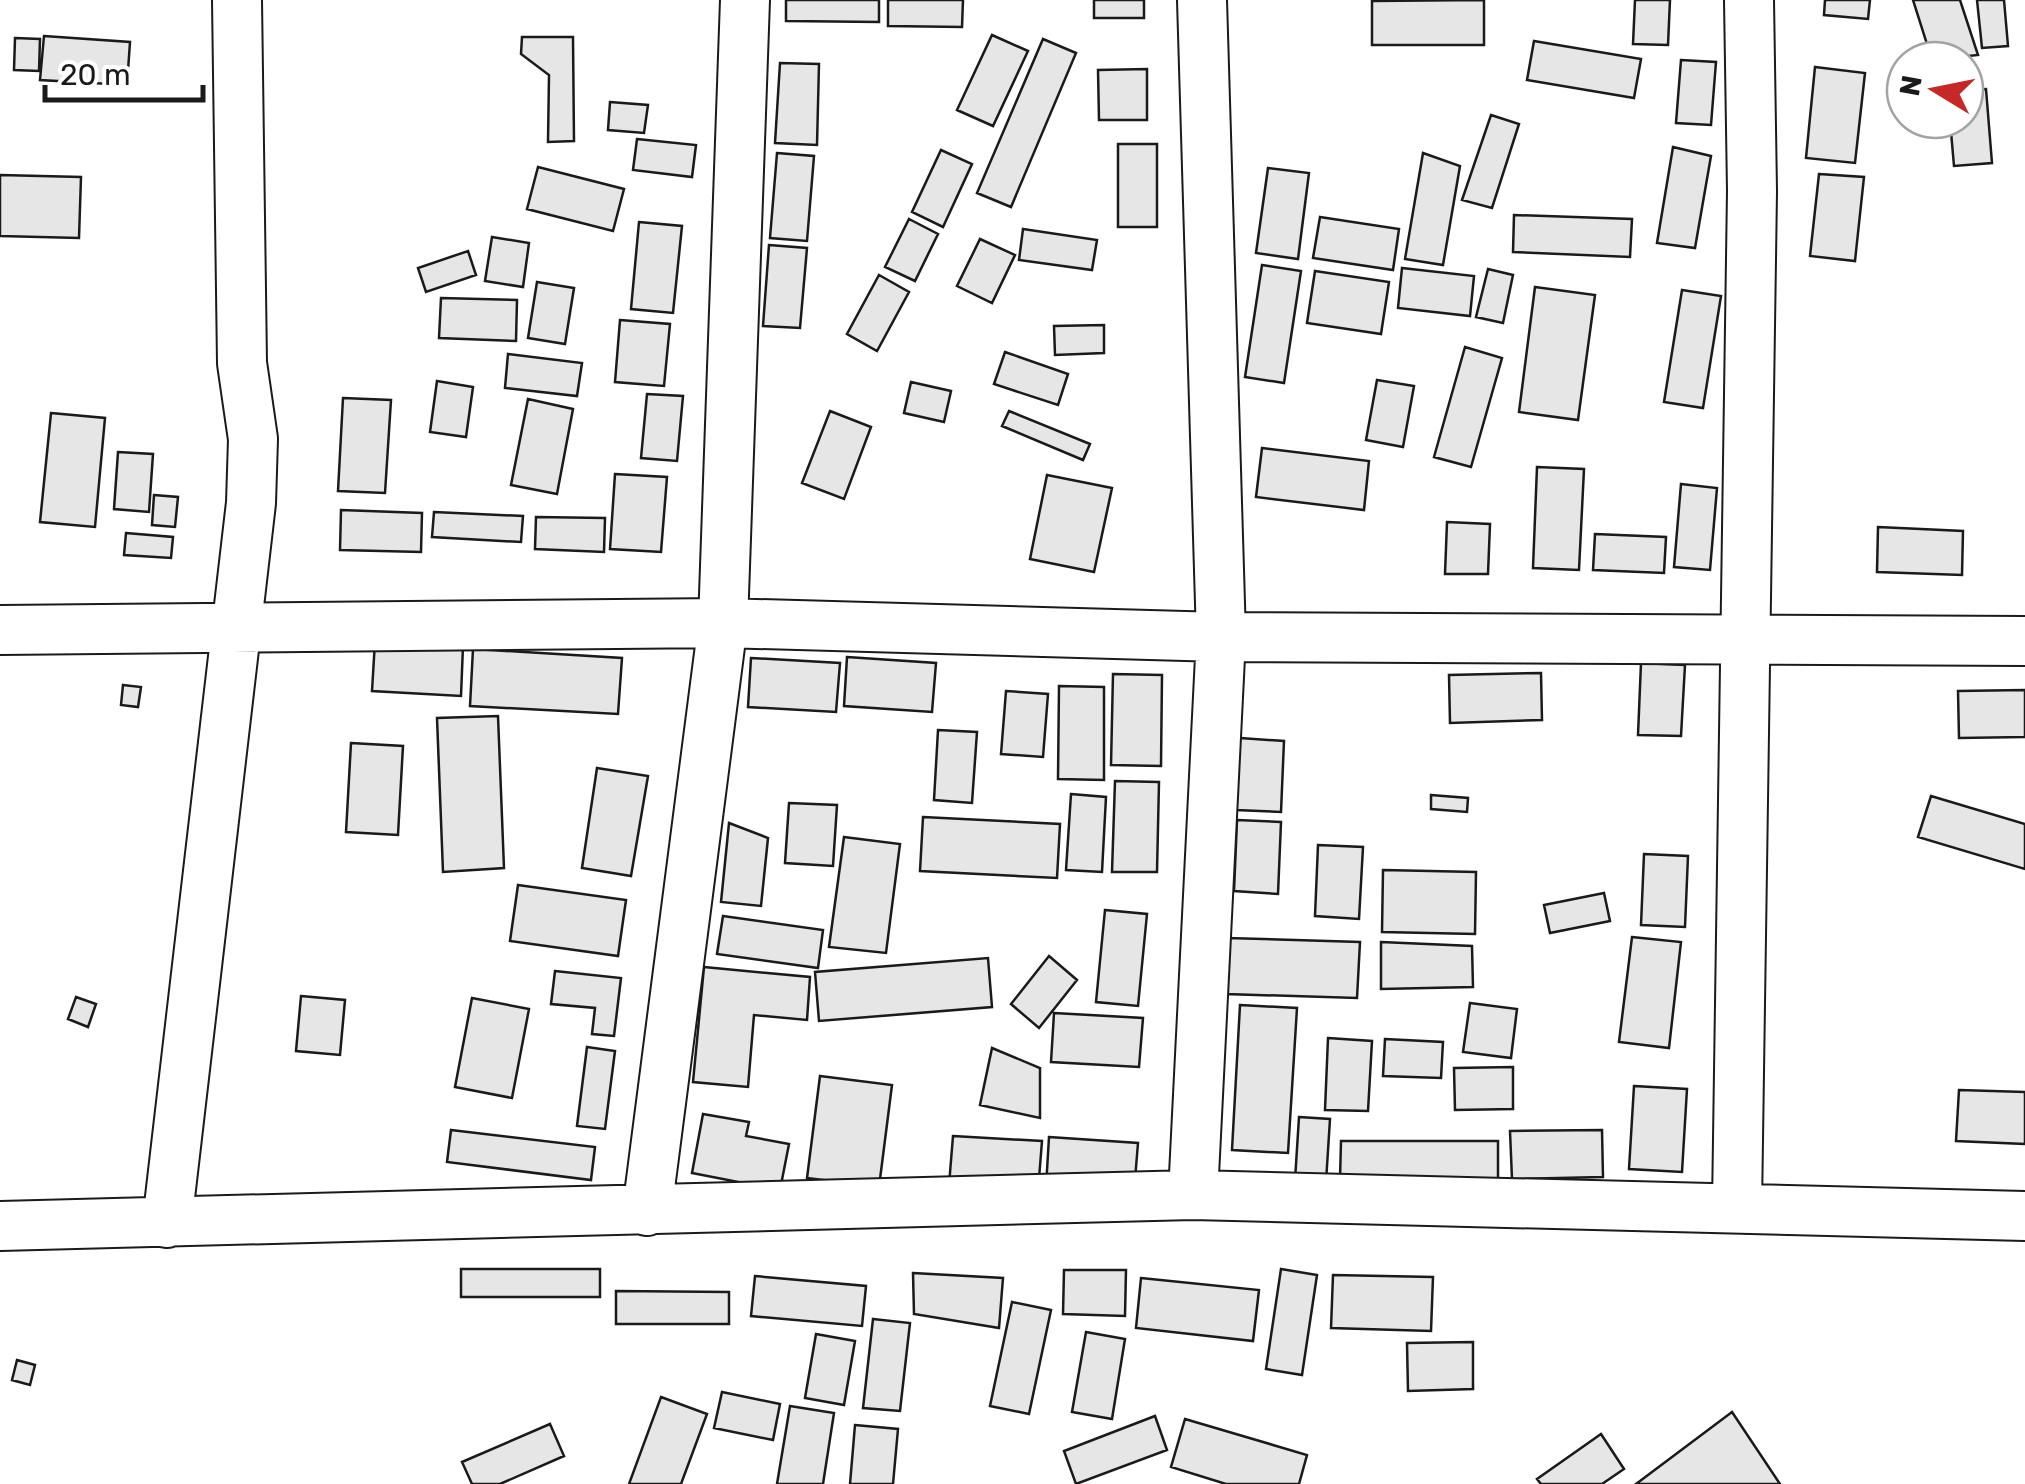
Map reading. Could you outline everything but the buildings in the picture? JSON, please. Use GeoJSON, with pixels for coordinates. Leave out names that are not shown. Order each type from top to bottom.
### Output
{"type":"FeatureCollection","features":[{"type":"Feature","properties":{"kind":"street"},"geometry":{"type":"LineString","coordinates":[[167,1223],[232,631],[250,503],[253,438],[242,363],[237,0]]}},
{"type":"Feature","properties":{"kind":"street"},"geometry":{"type":"LineString","coordinates":[[648,1211],[723,624],[745,0]]}},
{"type":"Feature","properties":{"kind":"street"},"geometry":{"type":"LineString","coordinates":[[1194,1195],[1222,638],[1202,0]]}},
{"type":"Feature","properties":{"kind":"street"},"geometry":{"type":"LineString","coordinates":[[1737,1207],[1752,191],[1749,0]]}},
{"type":"Feature","properties":{"kind":"street"},"geometry":{"type":"LineString","coordinates":[[0,630],[723,624],[1222,638],[2025,641]]}},
{"type":"Feature","properties":{"kind":"street"},"geometry":{"type":"LineString","coordinates":[[0,1245],[23,1226],[1194,1195],[2025,1216]]}}]}
